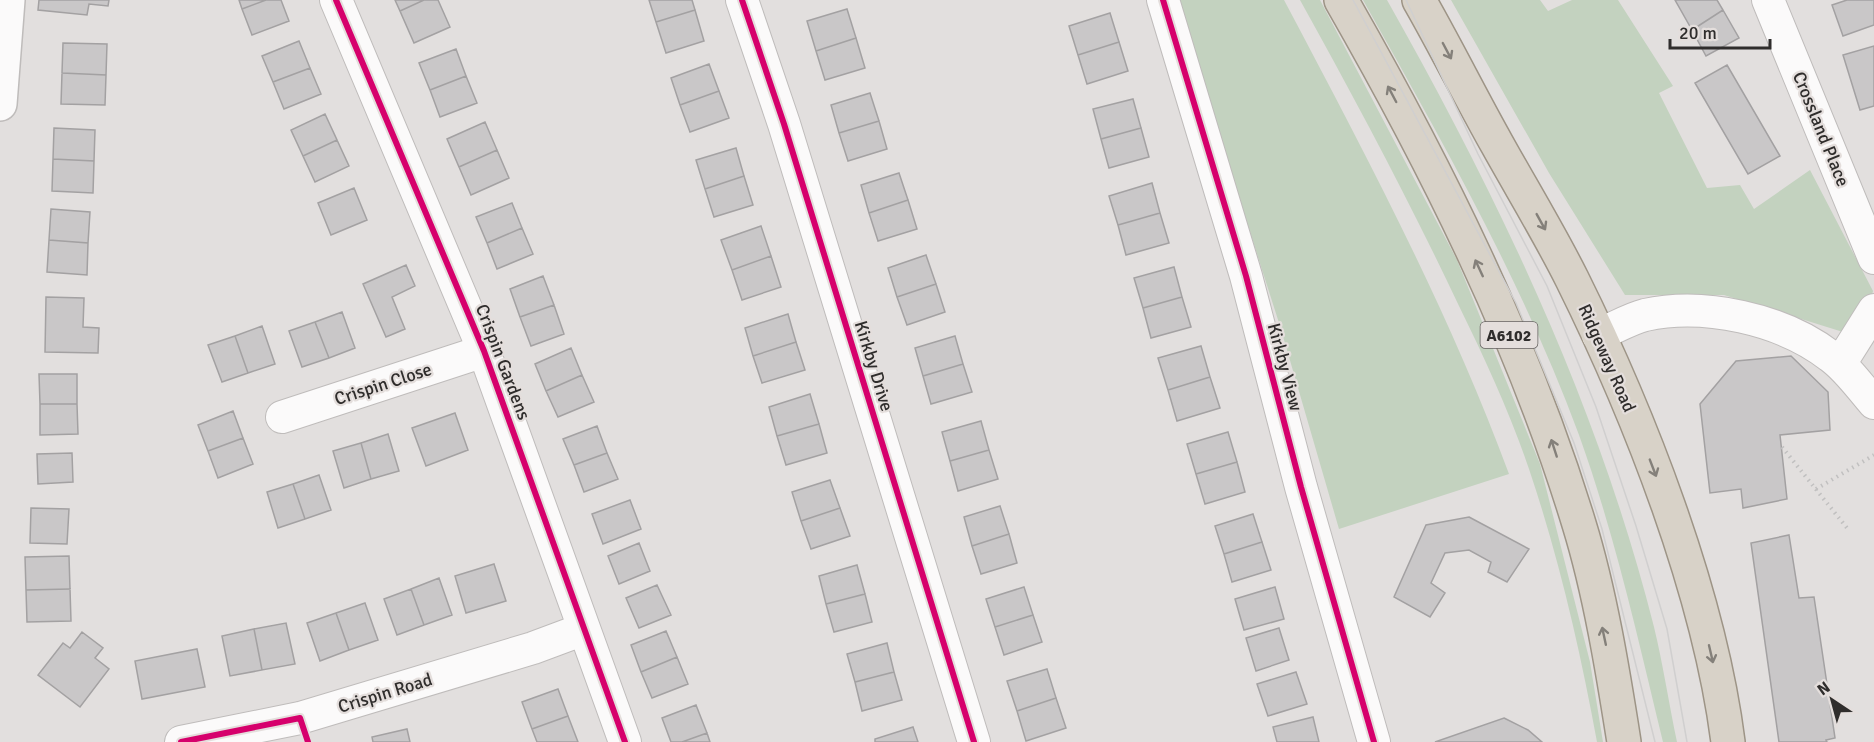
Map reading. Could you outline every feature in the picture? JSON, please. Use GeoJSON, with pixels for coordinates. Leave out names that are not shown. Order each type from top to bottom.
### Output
{"type":"FeatureCollection","features":[{"type":"Feature","properties":{"kind":"highway","name":"A6102"},"geometry":{"type":"LineString","coordinates":[[1341,0],[1437,177],[1498,309],[1551,437],[1580,527],[1616,693],[1624,742]]}},
{"type":"Feature","properties":{"kind":"highway","name":"Ridgeway Road"},"geometry":{"type":"LineString","coordinates":[[1419,0],[1572,278],[1632,413],[1675,530],[1701,612],[1723,705],[1728,742]]}},
{"type":"Feature","properties":{"kind":"main road"},"geometry":{"type":"LineString","coordinates":[[0,104],[9,0]]}},
{"type":"Feature","properties":{"kind":"street","name":"Crispin Gardens"},"geometry":{"type":"LineString","coordinates":[[336,0],[484,351],[625,742]]}},
{"type":"Feature","properties":{"kind":"street","name":"Kirkby Drive"},"geometry":{"type":"LineString","coordinates":[[742,0],[788,136],[974,742]]}},
{"type":"Feature","properties":{"kind":"street","name":"Kirkby View"},"geometry":{"type":"LineString","coordinates":[[1163,0],[1246,276],[1301,487],[1374,742]]}},
{"type":"Feature","properties":{"kind":"street","name":"Crossland Place"},"geometry":{"type":"LineString","coordinates":[[1768,0],[1874,258]]}},
{"type":"Feature","properties":{"kind":"street"},"geometry":{"type":"LineString","coordinates":[[1840,364],[1874,309]]}},
{"type":"Feature","properties":{"kind":"street"},"geometry":{"type":"LineString","coordinates":[[1598,335],[1642,316],[1662,312],[1709,312],[1758,321],[1822,350],[1840,364],[1874,403]]}},
{"type":"Feature","properties":{"kind":"street","name":"Crispin Close"},"geometry":{"type":"LineString","coordinates":[[282,417],[484,351]]}},
{"type":"Feature","properties":{"kind":"street","name":"Crispin Road"},"geometry":{"type":"LineString","coordinates":[[181,742],[304,730],[584,628]]}},
{"type":"Feature","properties":{"kind":"path"},"geometry":{"type":"LineString","coordinates":[[1782,447],[1848,528]]}},
{"type":"Feature","properties":{"kind":"path"},"geometry":{"type":"LineString","coordinates":[[1816,489],[1874,455]]}},
{"type":"Feature","properties":{"kind":"green space"},"geometry":{"type":"Polygon","coordinates":[[[1176,0],[1284,0],[1433,292],[1509,474],[1339,529],[1280,326],[1176,0]]]}},
{"type":"Feature","properties":{"kind":"green space"},"geometry":{"type":"Polygon","coordinates":[[[1300,0],[1320,0],[1457,260],[1540,464],[1590,662],[1603,742],[1597,742],[1576,638],[1559,570],[1522,448],[1478,346],[1421,229],[1300,0]]]}},
{"type":"Feature","properties":{"kind":"green space"},"geometry":{"type":"Polygon","coordinates":[[[1363,0],[1387,0],[1468,150],[1541,304],[1604,463],[1631,544],[1654,627],[1677,742],[1663,742],[1604,511],[1557,378],[1480,213],[1363,0]]]}},
{"type":"Feature","properties":{"kind":"green space"},"geometry":{"type":"Polygon","coordinates":[[[1451,0],[1540,0],[1548,11],[1572,0],[1618,0],[1673,86],[1659,93],[1707,188],[1740,185],[1754,209],[1810,170],[1873,291],[1859,337],[1724,295],[1625,295],[1549,173],[1451,0]]]}},
{"type":"Feature","properties":{"kind":"building"},"geometry":{"type":"Polygon","coordinates":[[[39,0],[109,0],[108,6],[89,4],[87,15],[38,10],[39,0]]]}},
{"type":"Feature","properties":{"kind":"building"},"geometry":{"type":"Polygon","coordinates":[[[239,0],[266,0],[242,9],[239,0]]]}},
{"type":"Feature","properties":{"kind":"building"},"geometry":{"type":"Polygon","coordinates":[[[266,0],[281,0],[289,21],[252,35],[242,9],[266,0]]]}},
{"type":"Feature","properties":{"kind":"building"},"geometry":{"type":"Polygon","coordinates":[[[395,0],[424,0],[400,11],[395,0]]]}},
{"type":"Feature","properties":{"kind":"building"},"geometry":{"type":"Polygon","coordinates":[[[424,0],[438,0],[450,27],[414,43],[400,11],[424,0]]]}},
{"type":"Feature","properties":{"kind":"building"},"geometry":{"type":"Polygon","coordinates":[[[649,0],[692,0],[695,10],[656,22],[649,0]]]}},
{"type":"Feature","properties":{"kind":"building"},"geometry":{"type":"Polygon","coordinates":[[[1675,0],[1717,0],[1723,10],[1692,30],[1675,0]]]}},
{"type":"Feature","properties":{"kind":"building"},"geometry":{"type":"Polygon","coordinates":[[[1847,0],[1874,0],[1874,25],[1843,36],[1832,5],[1847,0]]]}},
{"type":"Feature","properties":{"kind":"building"},"geometry":{"type":"Polygon","coordinates":[[[847,9],[856,38],[816,51],[807,21],[847,9]]]}},
{"type":"Feature","properties":{"kind":"building"},"geometry":{"type":"Polygon","coordinates":[[[695,10],[704,41],[666,53],[656,22],[695,10]]]}},
{"type":"Feature","properties":{"kind":"building"},"geometry":{"type":"Polygon","coordinates":[[[1723,10],[1739,38],[1706,56],[1692,30],[1723,10]]]}},
{"type":"Feature","properties":{"kind":"building"},"geometry":{"type":"Polygon","coordinates":[[[1110,13],[1119,42],[1078,55],[1069,26],[1110,13]]]}},
{"type":"Feature","properties":{"kind":"building"},"geometry":{"type":"Polygon","coordinates":[[[856,38],[865,68],[825,80],[816,51],[856,38]]]}},
{"type":"Feature","properties":{"kind":"building"},"geometry":{"type":"Polygon","coordinates":[[[299,41],[310,68],[273,82],[262,56],[299,41]]]}},
{"type":"Feature","properties":{"kind":"building"},"geometry":{"type":"Polygon","coordinates":[[[1119,42],[1128,71],[1087,84],[1078,55],[1119,42]]]}},
{"type":"Feature","properties":{"kind":"building"},"geometry":{"type":"Polygon","coordinates":[[[63,43],[107,44],[106,75],[62,73],[63,43]]]}},
{"type":"Feature","properties":{"kind":"building"},"geometry":{"type":"Polygon","coordinates":[[[1874,46],[1874,106],[1860,110],[1843,55],[1874,46]]]}},
{"type":"Feature","properties":{"kind":"building"},"geometry":{"type":"Polygon","coordinates":[[[456,49],[466,76],[430,90],[419,63],[456,49]]]}},
{"type":"Feature","properties":{"kind":"building"},"geometry":{"type":"Polygon","coordinates":[[[709,64],[719,91],[680,105],[671,78],[709,64]]]}},
{"type":"Feature","properties":{"kind":"building"},"geometry":{"type":"Polygon","coordinates":[[[1727,65],[1780,156],[1748,174],[1695,83],[1727,65]]]}},
{"type":"Feature","properties":{"kind":"building"},"geometry":{"type":"Polygon","coordinates":[[[310,68],[321,94],[284,109],[273,82],[310,68]]]}},
{"type":"Feature","properties":{"kind":"building"},"geometry":{"type":"Polygon","coordinates":[[[62,73],[106,75],[105,105],[61,104],[62,73]]]}},
{"type":"Feature","properties":{"kind":"building"},"geometry":{"type":"Polygon","coordinates":[[[466,76],[477,103],[440,117],[430,90],[466,76]]]}},
{"type":"Feature","properties":{"kind":"building"},"geometry":{"type":"Polygon","coordinates":[[[719,91],[729,118],[690,132],[680,105],[719,91]]]}},
{"type":"Feature","properties":{"kind":"building"},"geometry":{"type":"Polygon","coordinates":[[[870,93],[879,121],[839,133],[831,105],[870,93]]]}},
{"type":"Feature","properties":{"kind":"building"},"geometry":{"type":"Polygon","coordinates":[[[1133,99],[1141,128],[1101,139],[1093,109],[1133,99]]]}},
{"type":"Feature","properties":{"kind":"building"},"geometry":{"type":"Polygon","coordinates":[[[325,114],[337,140],[303,156],[291,130],[325,114]]]}},
{"type":"Feature","properties":{"kind":"building"},"geometry":{"type":"Polygon","coordinates":[[[879,121],[887,149],[848,161],[839,133],[879,121]]]}},
{"type":"Feature","properties":{"kind":"building"},"geometry":{"type":"Polygon","coordinates":[[[485,122],[497,150],[459,167],[447,139],[485,122]]]}},
{"type":"Feature","properties":{"kind":"building"},"geometry":{"type":"Polygon","coordinates":[[[54,128],[95,130],[94,161],[53,159],[54,128]]]}},
{"type":"Feature","properties":{"kind":"building"},"geometry":{"type":"Polygon","coordinates":[[[1141,128],[1149,157],[1109,168],[1101,139],[1141,128]]]}},
{"type":"Feature","properties":{"kind":"building"},"geometry":{"type":"Polygon","coordinates":[[[337,140],[349,166],[315,182],[303,156],[337,140]]]}},
{"type":"Feature","properties":{"kind":"building"},"geometry":{"type":"Polygon","coordinates":[[[736,148],[744,176],[705,189],[696,160],[736,148]]]}},
{"type":"Feature","properties":{"kind":"building"},"geometry":{"type":"Polygon","coordinates":[[[497,150],[509,178],[471,195],[459,167],[497,150]]]}},
{"type":"Feature","properties":{"kind":"building"},"geometry":{"type":"Polygon","coordinates":[[[53,159],[94,161],[93,193],[52,191],[53,159]]]}},
{"type":"Feature","properties":{"kind":"building"},"geometry":{"type":"Polygon","coordinates":[[[899,173],[908,200],[869,213],[861,185],[899,173]]]}},
{"type":"Feature","properties":{"kind":"building"},"geometry":{"type":"Polygon","coordinates":[[[744,176],[753,205],[714,217],[705,189],[744,176]]]}},
{"type":"Feature","properties":{"kind":"building"},"geometry":{"type":"Polygon","coordinates":[[[1152,183],[1160,213],[1118,225],[1109,196],[1152,183]]]}},
{"type":"Feature","properties":{"kind":"building"},"geometry":{"type":"Polygon","coordinates":[[[354,188],[367,220],[331,235],[318,203],[354,188]]]}},
{"type":"Feature","properties":{"kind":"building"},"geometry":{"type":"Polygon","coordinates":[[[908,200],[917,229],[878,241],[869,213],[908,200]]]}},
{"type":"Feature","properties":{"kind":"building"},"geometry":{"type":"Polygon","coordinates":[[[512,203],[522,228],[487,243],[476,217],[512,203]]]}},
{"type":"Feature","properties":{"kind":"building"},"geometry":{"type":"Polygon","coordinates":[[[51,209],[90,212],[88,243],[49,240],[51,209]]]}},
{"type":"Feature","properties":{"kind":"building"},"geometry":{"type":"Polygon","coordinates":[[[1160,213],[1169,243],[1126,255],[1118,225],[1160,213]]]}},
{"type":"Feature","properties":{"kind":"building"},"geometry":{"type":"Polygon","coordinates":[[[761,226],[771,256],[732,270],[721,240],[761,226]]]}},
{"type":"Feature","properties":{"kind":"building"},"geometry":{"type":"Polygon","coordinates":[[[522,228],[533,254],[497,269],[487,243],[522,228]]]}},
{"type":"Feature","properties":{"kind":"building"},"geometry":{"type":"Polygon","coordinates":[[[49,240],[88,243],[87,275],[47,272],[49,240]]]}},
{"type":"Feature","properties":{"kind":"building"},"geometry":{"type":"Polygon","coordinates":[[[926,255],[936,284],[897,297],[888,268],[926,255]]]}},
{"type":"Feature","properties":{"kind":"building"},"geometry":{"type":"Polygon","coordinates":[[[771,256],[781,287],[742,300],[732,270],[771,256]]]}},
{"type":"Feature","properties":{"kind":"building"},"geometry":{"type":"Polygon","coordinates":[[[406,265],[415,286],[392,297],[405,329],[386,337],[363,284],[406,265]]]}},
{"type":"Feature","properties":{"kind":"building"},"geometry":{"type":"Polygon","coordinates":[[[1174,267],[1182,297],[1143,308],[1134,278],[1174,267]]]}},
{"type":"Feature","properties":{"kind":"building"},"geometry":{"type":"Polygon","coordinates":[[[543,276],[554,305],[520,317],[510,289],[543,276]]]}},
{"type":"Feature","properties":{"kind":"building"},"geometry":{"type":"Polygon","coordinates":[[[936,284],[945,312],[907,325],[897,297],[936,284]]]}},
{"type":"Feature","properties":{"kind":"building"},"geometry":{"type":"Polygon","coordinates":[[[46,297],[84,298],[83,327],[99,328],[98,353],[45,352],[46,297]]]}},
{"type":"Feature","properties":{"kind":"building"},"geometry":{"type":"Polygon","coordinates":[[[1182,297],[1191,327],[1151,338],[1143,308],[1182,297]]]}},
{"type":"Feature","properties":{"kind":"building"},"geometry":{"type":"Polygon","coordinates":[[[554,305],[564,334],[531,346],[520,317],[554,305]]]}},
{"type":"Feature","properties":{"kind":"building"},"geometry":{"type":"Polygon","coordinates":[[[342,312],[355,348],[329,358],[315,322],[342,312]]]}},
{"type":"Feature","properties":{"kind":"building"},"geometry":{"type":"Polygon","coordinates":[[[788,314],[796,342],[753,356],[745,328],[788,314]]]}},
{"type":"Feature","properties":{"kind":"building"},"geometry":{"type":"Polygon","coordinates":[[[315,322],[329,358],[302,367],[289,331],[315,322]]]}},
{"type":"Feature","properties":{"kind":"building"},"geometry":{"type":"Polygon","coordinates":[[[262,326],[275,364],[248,373],[235,336],[262,326]]]}},
{"type":"Feature","properties":{"kind":"building"},"geometry":{"type":"Polygon","coordinates":[[[235,336],[248,373],[222,382],[208,345],[235,336]]]}},
{"type":"Feature","properties":{"kind":"building"},"geometry":{"type":"Polygon","coordinates":[[[955,336],[963,364],[923,376],[915,348],[955,336]]]}},
{"type":"Feature","properties":{"kind":"building"},"geometry":{"type":"Polygon","coordinates":[[[796,342],[805,370],[762,383],[753,356],[796,342]]]}},
{"type":"Feature","properties":{"kind":"building"},"geometry":{"type":"Polygon","coordinates":[[[1201,346],[1210,377],[1168,390],[1158,358],[1201,346]]]}},
{"type":"Feature","properties":{"kind":"building"},"geometry":{"type":"Polygon","coordinates":[[[571,348],[582,375],[546,391],[535,364],[571,348]]]}},
{"type":"Feature","properties":{"kind":"building"},"geometry":{"type":"Polygon","coordinates":[[[1791,356],[1828,392],[1830,430],[1780,435],[1787,499],[1743,508],[1741,489],[1710,493],[1700,404],[1736,361],[1791,356]]]}},
{"type":"Feature","properties":{"kind":"building"},"geometry":{"type":"Polygon","coordinates":[[[963,364],[972,392],[931,404],[923,376],[963,364]]]}},
{"type":"Feature","properties":{"kind":"building"},"geometry":{"type":"Polygon","coordinates":[[[39,374],[77,374],[77,404],[40,404],[39,374]]]}},
{"type":"Feature","properties":{"kind":"building"},"geometry":{"type":"Polygon","coordinates":[[[582,375],[594,402],[558,417],[546,391],[582,375]]]}},
{"type":"Feature","properties":{"kind":"building"},"geometry":{"type":"Polygon","coordinates":[[[1210,377],[1220,408],[1177,421],[1168,390],[1210,377]]]}},
{"type":"Feature","properties":{"kind":"building"},"geometry":{"type":"Polygon","coordinates":[[[810,394],[819,424],[777,436],[769,407],[810,394]]]}},
{"type":"Feature","properties":{"kind":"building"},"geometry":{"type":"Polygon","coordinates":[[[40,404],[77,404],[78,434],[40,435],[40,404]]]}},
{"type":"Feature","properties":{"kind":"building"},"geometry":{"type":"Polygon","coordinates":[[[233,411],[243,438],[208,451],[198,425],[233,411]]]}},
{"type":"Feature","properties":{"kind":"building"},"geometry":{"type":"Polygon","coordinates":[[[455,413],[468,450],[426,466],[412,428],[455,413]]]}},
{"type":"Feature","properties":{"kind":"building"},"geometry":{"type":"Polygon","coordinates":[[[981,421],[989,450],[950,461],[942,432],[981,421]]]}},
{"type":"Feature","properties":{"kind":"building"},"geometry":{"type":"Polygon","coordinates":[[[819,424],[827,453],[786,465],[777,436],[819,424]]]}},
{"type":"Feature","properties":{"kind":"building"},"geometry":{"type":"Polygon","coordinates":[[[597,426],[607,453],[574,465],[563,439],[597,426]]]}},
{"type":"Feature","properties":{"kind":"building"},"geometry":{"type":"Polygon","coordinates":[[[1228,432],[1237,462],[1196,474],[1187,444],[1228,432]]]}},
{"type":"Feature","properties":{"kind":"building"},"geometry":{"type":"Polygon","coordinates":[[[388,434],[399,471],[371,479],[361,443],[388,434]]]}},
{"type":"Feature","properties":{"kind":"building"},"geometry":{"type":"Polygon","coordinates":[[[243,438],[253,464],[218,478],[208,451],[243,438]]]}},
{"type":"Feature","properties":{"kind":"building"},"geometry":{"type":"Polygon","coordinates":[[[361,443],[371,479],[344,488],[333,451],[361,443]]]}},
{"type":"Feature","properties":{"kind":"building"},"geometry":{"type":"Polygon","coordinates":[[[989,450],[998,479],[958,491],[950,461],[989,450]]]}},
{"type":"Feature","properties":{"kind":"building"},"geometry":{"type":"Polygon","coordinates":[[[72,453],[73,482],[38,484],[37,454],[72,453]]]}},
{"type":"Feature","properties":{"kind":"building"},"geometry":{"type":"Polygon","coordinates":[[[607,453],[618,479],[584,492],[574,465],[607,453]]]}},
{"type":"Feature","properties":{"kind":"building"},"geometry":{"type":"Polygon","coordinates":[[[1237,462],[1245,492],[1205,504],[1196,474],[1237,462]]]}},
{"type":"Feature","properties":{"kind":"building"},"geometry":{"type":"Polygon","coordinates":[[[319,475],[331,510],[305,519],[293,484],[319,475]]]}},
{"type":"Feature","properties":{"kind":"building"},"geometry":{"type":"Polygon","coordinates":[[[830,480],[840,508],[801,521],[792,492],[830,480]]]}},
{"type":"Feature","properties":{"kind":"building"},"geometry":{"type":"Polygon","coordinates":[[[293,484],[305,519],[278,528],[267,492],[293,484]]]}},
{"type":"Feature","properties":{"kind":"building"},"geometry":{"type":"Polygon","coordinates":[[[630,500],[641,529],[603,544],[592,514],[630,500]]]}},
{"type":"Feature","properties":{"kind":"building"},"geometry":{"type":"Polygon","coordinates":[[[1000,506],[1009,534],[972,546],[964,517],[1000,506]]]}},
{"type":"Feature","properties":{"kind":"building"},"geometry":{"type":"Polygon","coordinates":[[[31,508],[69,509],[67,544],[30,543],[31,508]]]}},
{"type":"Feature","properties":{"kind":"building"},"geometry":{"type":"Polygon","coordinates":[[[840,508],[850,536],[811,549],[801,521],[840,508]]]}},
{"type":"Feature","properties":{"kind":"building"},"geometry":{"type":"Polygon","coordinates":[[[1253,514],[1262,542],[1224,554],[1215,526],[1253,514]]]}},
{"type":"Feature","properties":{"kind":"building"},"geometry":{"type":"Polygon","coordinates":[[[1469,517],[1529,549],[1507,582],[1488,572],[1491,562],[1469,550],[1445,553],[1431,583],[1445,593],[1430,617],[1394,597],[1426,525],[1469,517]]]}},
{"type":"Feature","properties":{"kind":"building"},"geometry":{"type":"Polygon","coordinates":[[[1009,534],[1017,563],[981,574],[972,546],[1009,534]]]}},
{"type":"Feature","properties":{"kind":"building"},"geometry":{"type":"Polygon","coordinates":[[[1789,535],[1799,598],[1814,597],[1835,738],[1826,740],[1827,742],[1779,742],[1751,543],[1789,535]]]}},
{"type":"Feature","properties":{"kind":"building"},"geometry":{"type":"Polygon","coordinates":[[[1262,542],[1271,570],[1232,582],[1224,554],[1262,542]]]}},
{"type":"Feature","properties":{"kind":"building"},"geometry":{"type":"Polygon","coordinates":[[[639,543],[650,571],[619,584],[608,556],[639,543]]]}},
{"type":"Feature","properties":{"kind":"building"},"geometry":{"type":"Polygon","coordinates":[[[69,556],[70,589],[26,590],[25,557],[69,556]]]}},
{"type":"Feature","properties":{"kind":"building"},"geometry":{"type":"Polygon","coordinates":[[[494,564],[506,601],[466,613],[455,576],[494,564]]]}},
{"type":"Feature","properties":{"kind":"building"},"geometry":{"type":"Polygon","coordinates":[[[857,565],[865,594],[826,604],[819,576],[857,565]]]}},
{"type":"Feature","properties":{"kind":"building"},"geometry":{"type":"Polygon","coordinates":[[[439,578],[452,615],[424,625],[411,589],[439,578]]]}},
{"type":"Feature","properties":{"kind":"building"},"geometry":{"type":"Polygon","coordinates":[[[657,585],[671,615],[639,628],[626,598],[657,585]]]}},
{"type":"Feature","properties":{"kind":"building"},"geometry":{"type":"Polygon","coordinates":[[[1024,587],[1033,615],[995,627],[986,599],[1024,587]]]}},
{"type":"Feature","properties":{"kind":"building"},"geometry":{"type":"Polygon","coordinates":[[[1275,587],[1284,619],[1244,630],[1235,599],[1275,587]]]}},
{"type":"Feature","properties":{"kind":"building"},"geometry":{"type":"Polygon","coordinates":[[[70,589],[71,621],[27,622],[26,590],[70,589]]]}},
{"type":"Feature","properties":{"kind":"building"},"geometry":{"type":"Polygon","coordinates":[[[411,589],[424,625],[397,635],[384,599],[411,589]]]}},
{"type":"Feature","properties":{"kind":"building"},"geometry":{"type":"Polygon","coordinates":[[[865,594],[872,622],[834,632],[826,604],[865,594]]]}},
{"type":"Feature","properties":{"kind":"building"},"geometry":{"type":"Polygon","coordinates":[[[365,603],[378,640],[349,650],[336,613],[365,603]]]}},
{"type":"Feature","properties":{"kind":"building"},"geometry":{"type":"Polygon","coordinates":[[[336,613],[349,650],[320,661],[307,623],[336,613]]]}},
{"type":"Feature","properties":{"kind":"building"},"geometry":{"type":"Polygon","coordinates":[[[1033,615],[1042,642],[1004,655],[995,627],[1033,615]]]}},
{"type":"Feature","properties":{"kind":"building"},"geometry":{"type":"Polygon","coordinates":[[[286,623],[295,664],[262,670],[254,629],[286,623]]]}},
{"type":"Feature","properties":{"kind":"building"},"geometry":{"type":"Polygon","coordinates":[[[1279,628],[1289,660],[1256,671],[1246,638],[1279,628]]]}},
{"type":"Feature","properties":{"kind":"building"},"geometry":{"type":"Polygon","coordinates":[[[254,629],[262,670],[230,676],[222,636],[254,629]]]}},
{"type":"Feature","properties":{"kind":"building"},"geometry":{"type":"Polygon","coordinates":[[[666,631],[677,657],[641,672],[631,645],[666,631]]]}},
{"type":"Feature","properties":{"kind":"building"},"geometry":{"type":"Polygon","coordinates":[[[82,632],[103,648],[95,658],[109,669],[80,707],[38,675],[63,643],[70,648],[82,632]]]}},
{"type":"Feature","properties":{"kind":"building"},"geometry":{"type":"Polygon","coordinates":[[[887,643],[894,672],[855,682],[847,654],[887,643]]]}},
{"type":"Feature","properties":{"kind":"building"},"geometry":{"type":"Polygon","coordinates":[[[197,649],[205,687],[142,699],[135,661],[197,649]]]}},
{"type":"Feature","properties":{"kind":"building"},"geometry":{"type":"Polygon","coordinates":[[[677,657],[688,684],[652,698],[641,672],[677,657]]]}},
{"type":"Feature","properties":{"kind":"building"},"geometry":{"type":"Polygon","coordinates":[[[1047,669],[1056,698],[1017,711],[1007,681],[1047,669]]]}},
{"type":"Feature","properties":{"kind":"building"},"geometry":{"type":"Polygon","coordinates":[[[894,672],[902,700],[862,711],[855,682],[894,672]]]}},
{"type":"Feature","properties":{"kind":"building"},"geometry":{"type":"Polygon","coordinates":[[[1296,672],[1307,704],[1268,716],[1257,684],[1296,672]]]}},
{"type":"Feature","properties":{"kind":"building"},"geometry":{"type":"Polygon","coordinates":[[[558,689],[568,716],[532,729],[522,702],[558,689]]]}},
{"type":"Feature","properties":{"kind":"building"},"geometry":{"type":"Polygon","coordinates":[[[1056,698],[1066,728],[1026,741],[1017,711],[1056,698]]]}},
{"type":"Feature","properties":{"kind":"building"},"geometry":{"type":"Polygon","coordinates":[[[696,705],[707,733],[682,742],[671,742],[662,718],[696,705]]]}},
{"type":"Feature","properties":{"kind":"building"},"geometry":{"type":"Polygon","coordinates":[[[568,716],[578,742],[537,742],[532,729],[568,716]]]}},
{"type":"Feature","properties":{"kind":"building"},"geometry":{"type":"Polygon","coordinates":[[[1313,717],[1319,742],[1277,742],[1273,727],[1313,717]]]}},
{"type":"Feature","properties":{"kind":"building"},"geometry":{"type":"Polygon","coordinates":[[[1504,718],[1528,730],[1542,742],[1435,742],[1504,718]]]}},
{"type":"Feature","properties":{"kind":"building"},"geometry":{"type":"Polygon","coordinates":[[[913,727],[918,742],[875,742],[875,739],[913,727]]]}},
{"type":"Feature","properties":{"kind":"building"},"geometry":{"type":"Polygon","coordinates":[[[407,729],[410,742],[373,742],[372,737],[407,729]]]}},
{"type":"Feature","properties":{"kind":"building"},"geometry":{"type":"Polygon","coordinates":[[[707,733],[710,742],[682,742],[707,733]]]}},
{"type":"Feature","properties":{"kind":"tram line"},"geometry":{"type":"LineString","coordinates":[[1353,0],[1516,303],[1574,443],[1602,529],[1655,742]]}},
{"type":"Feature","properties":{"kind":"tram line"},"geometry":{"type":"LineString","coordinates":[[1406,0],[1478,154],[1547,286],[1596,407],[1636,526],[1667,629],[1687,742]]}},
{"type":"Feature","properties":{"kind":"cycle path"},"geometry":{"type":"LineString","coordinates":[[336,0],[484,351],[625,742]]}},
{"type":"Feature","properties":{"kind":"cycle path"},"geometry":{"type":"LineString","coordinates":[[742,0],[784,124],[974,742]]}},
{"type":"Feature","properties":{"kind":"cycle path"},"geometry":{"type":"LineString","coordinates":[[1163,0],[1246,276],[1301,487],[1374,742]]}},
{"type":"Feature","properties":{"kind":"cycle path"},"geometry":{"type":"LineString","coordinates":[[181,742],[300,718],[308,742]]}}]}
